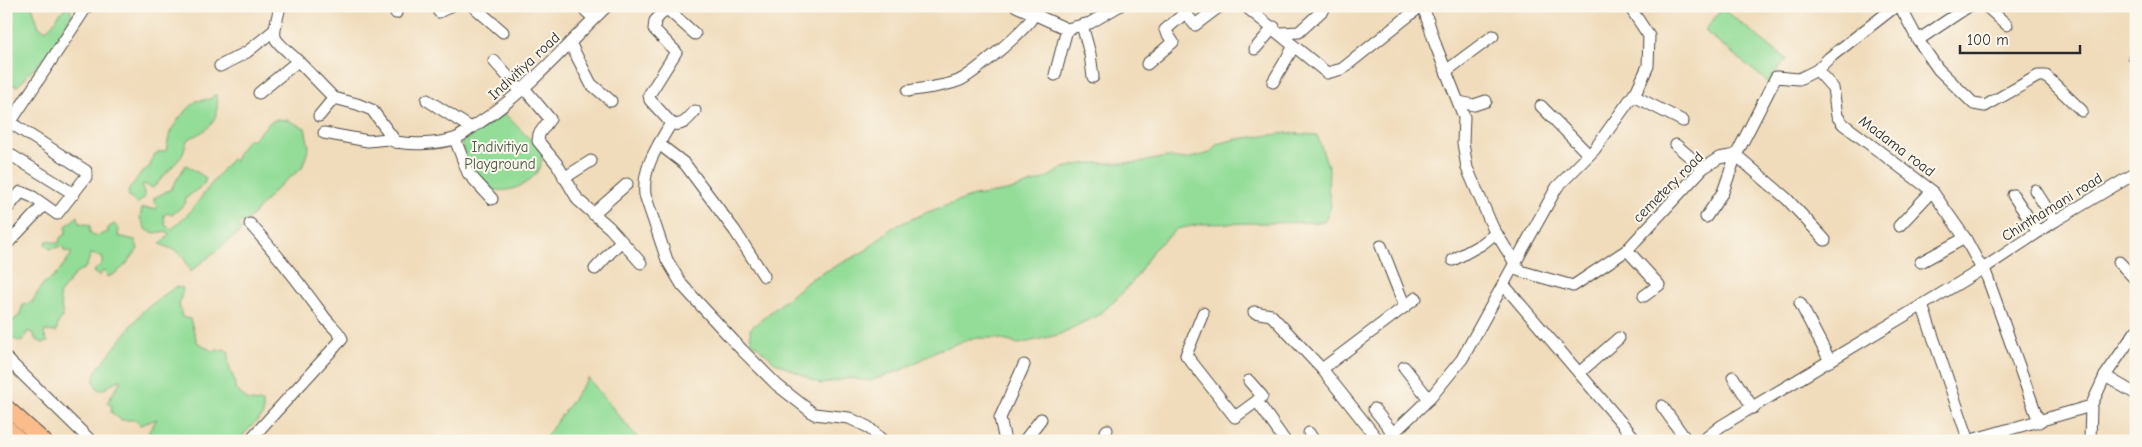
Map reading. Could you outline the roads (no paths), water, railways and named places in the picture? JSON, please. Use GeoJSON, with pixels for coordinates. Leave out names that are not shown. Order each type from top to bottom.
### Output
{"type":"FeatureCollection","features":[{"type":"Feature","properties":{"kind":"highway"},"geometry":{"type":"LineString","coordinates":[[6,407],[44,441]]}},
{"type":"Feature","properties":{"kind":"highway"},"geometry":{"type":"LineString","coordinates":[[6,427],[21,441]]}},
{"type":"Feature","properties":{"kind":"street"},"geometry":{"type":"LineString","coordinates":[[6,210],[21,192],[56,214],[86,177],[86,171],[8,122],[87,6]]}},
{"type":"Feature","properties":{"kind":"street"},"geometry":{"type":"LineString","coordinates":[[280,6],[272,32],[274,39],[334,98],[358,104],[372,110],[396,142]]}},
{"type":"Feature","properties":{"kind":"street"},"geometry":{"type":"LineString","coordinates":[[438,9],[450,6]]}},
{"type":"Feature","properties":{"kind":"street"},"geometry":{"type":"LineString","coordinates":[[473,6],[503,32]]}},
{"type":"Feature","properties":{"kind":"street"},"geometry":{"type":"LineString","coordinates":[[580,6],[594,18]]}},
{"type":"Feature","properties":{"kind":"street","name":"Indivitiya road"},"geometry":{"type":"LineString","coordinates":[[324,133],[368,141],[388,140],[418,143],[455,139],[499,110],[522,90],[607,6]]}},
{"type":"Feature","properties":{"kind":"street"},"geometry":{"type":"LineString","coordinates":[[1016,6],[1031,11],[1066,29],[1090,24],[1119,6]]}},
{"type":"Feature","properties":{"kind":"street"},"geometry":{"type":"LineString","coordinates":[[1147,64],[1173,42],[1165,30],[1183,10],[1195,24],[1220,6]]}},
{"type":"Feature","properties":{"kind":"street"},"geometry":{"type":"LineString","coordinates":[[1245,6],[1277,30],[1327,73],[1342,69],[1422,6],[1464,118],[1463,143],[1467,168],[1477,196],[1496,233],[1515,260]]}},
{"type":"Feature","properties":{"kind":"street"},"geometry":{"type":"LineString","coordinates":[[1374,409],[1389,437],[1429,399],[1462,359],[1557,187],[1589,155],[1634,96],[1648,66],[1649,36],[1629,6]]}},
{"type":"Feature","properties":{"kind":"street"},"geometry":{"type":"LineString","coordinates":[[1706,217],[1723,192],[1736,155],[1776,78],[1799,78],[1817,70],[1828,58],[1896,6]]}},
{"type":"Feature","properties":{"kind":"street"},"geometry":{"type":"LineString","coordinates":[[1900,6],[1918,40],[1938,68],[1974,104],[1985,106],[2038,76],[2046,76],[2082,111]]}},
{"type":"Feature","properties":{"kind":"street"},"geometry":{"type":"LineString","coordinates":[[1918,40],[1969,6]]}},
{"type":"Feature","properties":{"kind":"street"},"geometry":{"type":"LineString","coordinates":[[1986,6],[2007,25]]}},
{"type":"Feature","properties":{"kind":"street"},"geometry":{"type":"LineString","coordinates":[[694,34],[667,7],[655,21],[654,29],[676,52],[649,95],[650,100],[671,123],[676,125],[683,124],[695,111]]}},
{"type":"Feature","properties":{"kind":"street"},"geometry":{"type":"LineString","coordinates":[[1255,49],[1277,30],[1299,32],[1324,9]]}},
{"type":"Feature","properties":{"kind":"street"},"geometry":{"type":"LineString","coordinates":[[908,91],[958,81],[977,68],[1033,20],[1031,11]]}},
{"type":"Feature","properties":{"kind":"street"},"geometry":{"type":"LineString","coordinates":[[1082,25],[1090,54],[1092,78]]}},
{"type":"Feature","properties":{"kind":"street"},"geometry":{"type":"LineString","coordinates":[[1055,75],[1066,29]]}},
{"type":"Feature","properties":{"kind":"street"},"geometry":{"type":"LineString","coordinates":[[220,66],[247,52],[272,32]]}},
{"type":"Feature","properties":{"kind":"street"},"geometry":{"type":"LineString","coordinates":[[1446,71],[1493,36]]}},
{"type":"Feature","properties":{"kind":"street"},"geometry":{"type":"LineString","coordinates":[[570,43],[591,84],[611,101]]}},
{"type":"Feature","properties":{"kind":"street"},"geometry":{"type":"LineString","coordinates":[[1273,82],[1294,46]]}},
{"type":"Feature","properties":{"kind":"street"},"geometry":{"type":"LineString","coordinates":[[260,93],[298,61]]}},
{"type":"Feature","properties":{"kind":"street"},"geometry":{"type":"LineString","coordinates":[[494,61],[550,118],[539,134],[538,141],[557,164],[578,200],[610,228],[641,264]]}},
{"type":"Feature","properties":{"kind":"street","name":"Madama road"},"geometry":{"type":"LineString","coordinates":[[1817,70],[1833,88],[1837,116],[1843,124],[1932,190],[1965,238],[1983,268],[2039,422]]}},
{"type":"Feature","properties":{"kind":"street"},"geometry":{"type":"LineString","coordinates":[[1634,96],[1683,121]]}},
{"type":"Feature","properties":{"kind":"street"},"geometry":{"type":"LineString","coordinates":[[320,116],[334,98]]}},
{"type":"Feature","properties":{"kind":"street"},"geometry":{"type":"LineString","coordinates":[[427,100],[472,128]]}},
{"type":"Feature","properties":{"kind":"street"},"geometry":{"type":"LineString","coordinates":[[1459,102],[1474,105],[1486,101]]}},
{"type":"Feature","properties":{"kind":"street"},"geometry":{"type":"LineString","coordinates":[[1541,106],[1589,155]]}},
{"type":"Feature","properties":{"kind":"street"},"geometry":{"type":"LineString","coordinates":[[671,123],[646,170],[645,195],[667,260],[682,285],[742,350],[784,391],[814,414],[849,418],[868,427],[882,441]]}},
{"type":"Feature","properties":{"kind":"street"},"geometry":{"type":"LineString","coordinates":[[455,139],[468,173],[492,199]]}},
{"type":"Feature","properties":{"kind":"street"},"geometry":{"type":"LineString","coordinates":[[659,144],[685,164],[735,231],[764,276]]}},
{"type":"Feature","properties":{"kind":"street"},"geometry":{"type":"LineString","coordinates":[[1676,144],[1703,168]]}},
{"type":"Feature","properties":{"kind":"street"},"geometry":{"type":"LineString","coordinates":[[6,152],[74,194]]}},
{"type":"Feature","properties":{"kind":"street"},"geometry":{"type":"LineString","coordinates":[[1736,155],[1787,199],[1825,240]]}},
{"type":"Feature","properties":{"kind":"street","name":"cemetery road"},"geometry":{"type":"LineString","coordinates":[[1515,260],[1520,270],[1573,286],[1627,250],[1703,168],[1719,158],[1736,155]]}},
{"type":"Feature","properties":{"kind":"street"},"geometry":{"type":"LineString","coordinates":[[564,178],[591,161]]}},
{"type":"Feature","properties":{"kind":"street","name":"Chinthamani road"},"geometry":{"type":"LineString","coordinates":[[1702,441],[1720,426],[1753,408],[2136,173]]}},
{"type":"Feature","properties":{"kind":"street"},"geometry":{"type":"LineString","coordinates":[[592,214],[627,184]]}},
{"type":"Feature","properties":{"kind":"street"},"geometry":{"type":"LineString","coordinates":[[1899,226],[1932,190]]}},
{"type":"Feature","properties":{"kind":"street"},"geometry":{"type":"LineString","coordinates":[[2035,190],[2055,221]]}},
{"type":"Feature","properties":{"kind":"street"},"geometry":{"type":"LineString","coordinates":[[2013,195],[2038,232]]}},
{"type":"Feature","properties":{"kind":"street"},"geometry":{"type":"LineString","coordinates":[[6,245],[44,205]]}},
{"type":"Feature","properties":{"kind":"street"},"geometry":{"type":"LineString","coordinates":[[249,441],[342,339],[339,332],[328,321],[289,269],[250,224]]}},
{"type":"Feature","properties":{"kind":"street"},"geometry":{"type":"LineString","coordinates":[[1453,260],[1482,244],[1496,233]]}},
{"type":"Feature","properties":{"kind":"street"},"geometry":{"type":"LineString","coordinates":[[1921,262],[1965,238]]}},
{"type":"Feature","properties":{"kind":"street"},"geometry":{"type":"LineString","coordinates":[[595,269],[621,242]]}},
{"type":"Feature","properties":{"kind":"street"},"geometry":{"type":"LineString","coordinates":[[1381,246],[1405,307]]}},
{"type":"Feature","properties":{"kind":"street"},"geometry":{"type":"LineString","coordinates":[[1627,250],[1659,286],[1644,296]]}},
{"type":"Feature","properties":{"kind":"street"},"geometry":{"type":"LineString","coordinates":[[2119,262],[2136,280]]}},
{"type":"Feature","properties":{"kind":"street"},"geometry":{"type":"LineString","coordinates":[[1502,284],[1637,441]]}},
{"type":"Feature","properties":{"kind":"street"},"geometry":{"type":"LineString","coordinates":[[1322,369],[1416,298]]}},
{"type":"Feature","properties":{"kind":"street"},"geometry":{"type":"LineString","coordinates":[[1800,303],[1830,361]]}},
{"type":"Feature","properties":{"kind":"street"},"geometry":{"type":"LineString","coordinates":[[1922,305],[1969,441],[2091,406]]}},
{"type":"Feature","properties":{"kind":"street"},"geometry":{"type":"LineString","coordinates":[[1254,312],[1271,315],[1322,369],[1379,441]]}},
{"type":"Feature","properties":{"kind":"street"},"geometry":{"type":"LineString","coordinates":[[1203,314],[1186,355],[1235,417],[1262,396],[1249,381]]}},
{"type":"Feature","properties":{"kind":"street"},"geometry":{"type":"LineString","coordinates":[[2090,441],[2091,406],[2105,376],[2136,331]]}},
{"type":"Feature","properties":{"kind":"street"},"geometry":{"type":"LineString","coordinates":[[1579,373],[1619,338]]}},
{"type":"Feature","properties":{"kind":"street"},"geometry":{"type":"LineString","coordinates":[[6,358],[91,441]]}},
{"type":"Feature","properties":{"kind":"street"},"geometry":{"type":"LineString","coordinates":[[1005,441],[1000,418],[1024,365]]}},
{"type":"Feature","properties":{"kind":"street"},"geometry":{"type":"LineString","coordinates":[[1404,367],[1429,399]]}},
{"type":"Feature","properties":{"kind":"street"},"geometry":{"type":"LineString","coordinates":[[1733,376],[1753,408]]}},
{"type":"Feature","properties":{"kind":"street"},"geometry":{"type":"LineString","coordinates":[[2105,376],[2136,394]]}},
{"type":"Feature","properties":{"kind":"street"},"geometry":{"type":"LineString","coordinates":[[1257,401],[1285,441]]}},
{"type":"Feature","properties":{"kind":"street"},"geometry":{"type":"LineString","coordinates":[[1662,406],[1687,441]]}},
{"type":"Feature","properties":{"kind":"street"},"geometry":{"type":"LineString","coordinates":[[1024,441],[1041,419]]}},
{"type":"Feature","properties":{"kind":"street"},"geometry":{"type":"LineString","coordinates":[[1100,441],[1107,430]]}},
{"type":"Feature","properties":{"kind":"park label","name":"Indivitiya Playground"},"geometry":{"type":"Point","coordinates":[500,156]}}]}
